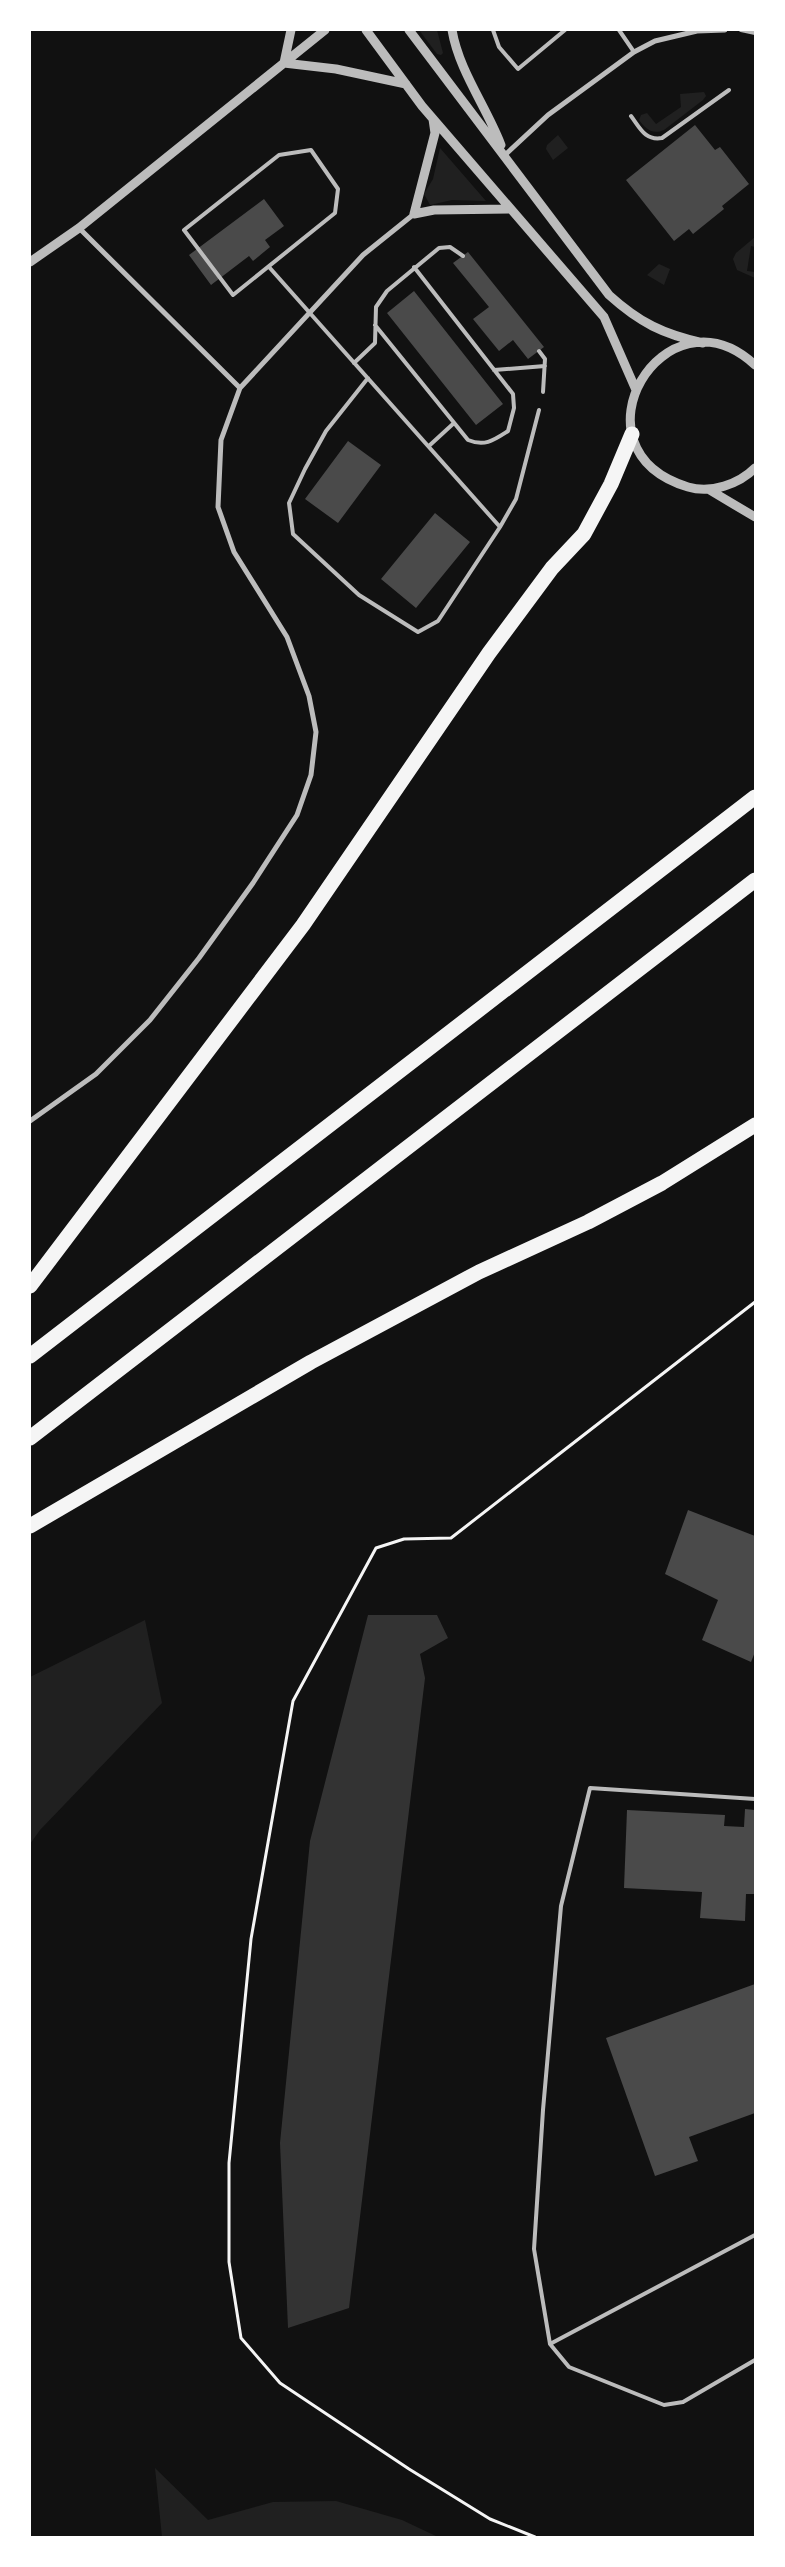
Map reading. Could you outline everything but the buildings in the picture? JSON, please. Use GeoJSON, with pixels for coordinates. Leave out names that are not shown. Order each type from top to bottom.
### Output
{"type":"FeatureCollection","features":[{"type":"Feature","properties":{"kind":"highway"},"geometry":{"type":"LineString","coordinates":[[30,1286],[303,925],[512,622],[552,568],[584,534],[611,484],[632,434]]}},
{"type":"Feature","properties":{"kind":"highway"},"geometry":{"type":"LineString","coordinates":[[30,1356],[755,797]]}},
{"type":"Feature","properties":{"kind":"highway"},"geometry":{"type":"LineString","coordinates":[[30,1438],[755,880]]}},
{"type":"Feature","properties":{"kind":"highway"},"geometry":{"type":"LineString","coordinates":[[30,1526],[311,1362],[479,1272],[588,1222],[662,1183],[755,1125]]}},
{"type":"Feature","properties":{"kind":"street"},"geometry":{"type":"LineString","coordinates":[[284,63],[290,30]]}},
{"type":"Feature","properties":{"kind":"street"},"geometry":{"type":"LineString","coordinates":[[30,262],[79,228],[325,30]]}},
{"type":"Feature","properties":{"kind":"street"},"geometry":{"type":"LineString","coordinates":[[366,30],[433,118],[604,317],[636,390]]}},
{"type":"Feature","properties":{"kind":"street"},"geometry":{"type":"LineString","coordinates":[[409,30],[505,154],[609,295],[652,328],[674,337],[718,345],[745,355],[755,365]]}},
{"type":"Feature","properties":{"kind":"street"},"geometry":{"type":"LineString","coordinates":[[452,30],[456,52],[490,116],[505,154]]}},
{"type":"Feature","properties":{"kind":"street"},"geometry":{"type":"LineString","coordinates":[[505,154],[548,115],[634,52],[655,41],[697,31],[724,30]]}},
{"type":"Feature","properties":{"kind":"street"},"geometry":{"type":"LineString","coordinates":[[284,63],[336,69],[406,84]]}},
{"type":"Feature","properties":{"kind":"street"},"geometry":{"type":"LineString","coordinates":[[414,214],[435,133],[433,118]]}},
{"type":"Feature","properties":{"kind":"street"},"geometry":{"type":"LineString","coordinates":[[30,1121],[96,1074],[150,1020],[199,958],[253,883],[297,815],[311,775],[316,732],[309,696],[287,637],[234,552],[218,507],[221,440],[240,388],[363,255],[414,214],[434,210],[510,209]]}},
{"type":"Feature","properties":{"kind":"street"},"geometry":{"type":"LineString","coordinates":[[79,228],[240,388]]}},
{"type":"Feature","properties":{"kind":"street"},"geometry":{"type":"LineString","coordinates":[[704,343],[682,346],[662,356],[646,370],[636,390],[631,411],[632,434],[640,453],[654,470],[672,482],[693,489],[708,489],[736,482],[755,468]]}},
{"type":"Feature","properties":{"kind":"street"},"geometry":{"type":"LineString","coordinates":[[708,489],[755,517]]}},
{"type":"Feature","properties":{"kind":"lane"},"geometry":{"type":"LineString","coordinates":[[493,30],[499,47],[518,69],[566,30]]}},
{"type":"Feature","properties":{"kind":"lane"},"geometry":{"type":"LineString","coordinates":[[619,30],[634,52]]}},
{"type":"Feature","properties":{"kind":"lane"},"geometry":{"type":"LineString","coordinates":[[741,30],[755,33]]}},
{"type":"Feature","properties":{"kind":"lane"},"geometry":{"type":"LineString","coordinates":[[631,116],[646,136],[653,139],[662,138],[729,90]]}},
{"type":"Feature","properties":{"kind":"lane"},"geometry":{"type":"LineString","coordinates":[[311,150],[338,188],[334,213],[269,266],[233,295],[184,230],[279,155],[311,150]]}},
{"type":"Feature","properties":{"kind":"lane"},"geometry":{"type":"LineString","coordinates":[[354,363],[375,343],[376,307],[386,291],[439,248],[450,247],[463,256]]}},
{"type":"Feature","properties":{"kind":"lane"},"geometry":{"type":"LineString","coordinates":[[269,266],[354,363],[440,456],[500,527]]}},
{"type":"Feature","properties":{"kind":"lane"},"geometry":{"type":"LineString","coordinates":[[375,325],[468,440],[478,444],[493,441],[508,430],[514,408],[513,394],[414,267]]}},
{"type":"Feature","properties":{"kind":"lane"},"geometry":{"type":"LineString","coordinates":[[539,351],[545,359],[543,392]]}},
{"type":"Feature","properties":{"kind":"lane"},"geometry":{"type":"LineString","coordinates":[[494,370],[545,366]]}},
{"type":"Feature","properties":{"kind":"lane"},"geometry":{"type":"LineString","coordinates":[[368,378],[326,431],[305,469],[290,503],[293,534],[359,595],[418,632],[438,620],[500,527],[516,499],[539,410]]}},
{"type":"Feature","properties":{"kind":"lane"},"geometry":{"type":"LineString","coordinates":[[430,445],[454,424]]}},
{"type":"Feature","properties":{"kind":"lane"},"geometry":{"type":"LineString","coordinates":[[755,1799],[590,1788],[561,1906],[543,2110],[534,2249],[550,2344],[569,2367],[664,2405],[683,2402],[755,2360]]}},
{"type":"Feature","properties":{"kind":"lane"},"geometry":{"type":"LineString","coordinates":[[550,2344],[755,2234]]}},
{"type":"Feature","properties":{"kind":"path"},"geometry":{"type":"LineString","coordinates":[[535,2537],[490,2519],[409,2469],[280,2383],[241,2338],[229,2262],[229,2163],[254,1920],[294,1700],[376,1548],[404,1539],[451,1538],[755,1302]]}},
{"type":"Feature","properties":{"kind":"shaded area"},"geometry":{"type":"Polygon","coordinates":[[[419,30],[437,30],[443,53],[441,55],[437,54],[419,30]]]}},
{"type":"Feature","properties":{"kind":"shaded area"},"geometry":{"type":"Polygon","coordinates":[[[704,92],[706,96],[703,100],[664,130],[656,132],[650,130],[639,120],[641,115],[647,113],[656,124],[681,107],[680,94],[704,92]]]}},
{"type":"Feature","properties":{"kind":"shaded area"},"geometry":{"type":"Polygon","coordinates":[[[558,135],[568,148],[553,160],[546,149],[547,145],[558,135]]]}},
{"type":"Feature","properties":{"kind":"shaded area"},"geometry":{"type":"Polygon","coordinates":[[[440,148],[486,201],[452,200],[430,205],[424,194],[433,179],[440,148]]]}},
{"type":"Feature","properties":{"kind":"shaded area"},"geometry":{"type":"Polygon","coordinates":[[[755,237],[755,247],[751,246],[747,271],[755,272],[755,278],[737,270],[733,259],[736,253],[755,237]]]}},
{"type":"Feature","properties":{"kind":"shaded area"},"geometry":{"type":"Polygon","coordinates":[[[659,264],[670,269],[664,285],[647,275],[659,264]]]}},
{"type":"Feature","properties":{"kind":"shaded area"},"geometry":{"type":"Polygon","coordinates":[[[368,1615],[437,1615],[448,1638],[420,1654],[425,1678],[349,2308],[288,2328],[280,2143],[310,1841],[368,1615]]]}},
{"type":"Feature","properties":{"kind":"shaded area"},"geometry":{"type":"Polygon","coordinates":[[[145,1620],[162,1703],[40,1830],[30,1844],[30,1677],[145,1620]]]}},
{"type":"Feature","properties":{"kind":"shaded area"},"geometry":{"type":"Polygon","coordinates":[[[155,2468],[208,2520],[273,2502],[336,2501],[402,2520],[438,2537],[162,2537],[155,2468]]]}}]}
